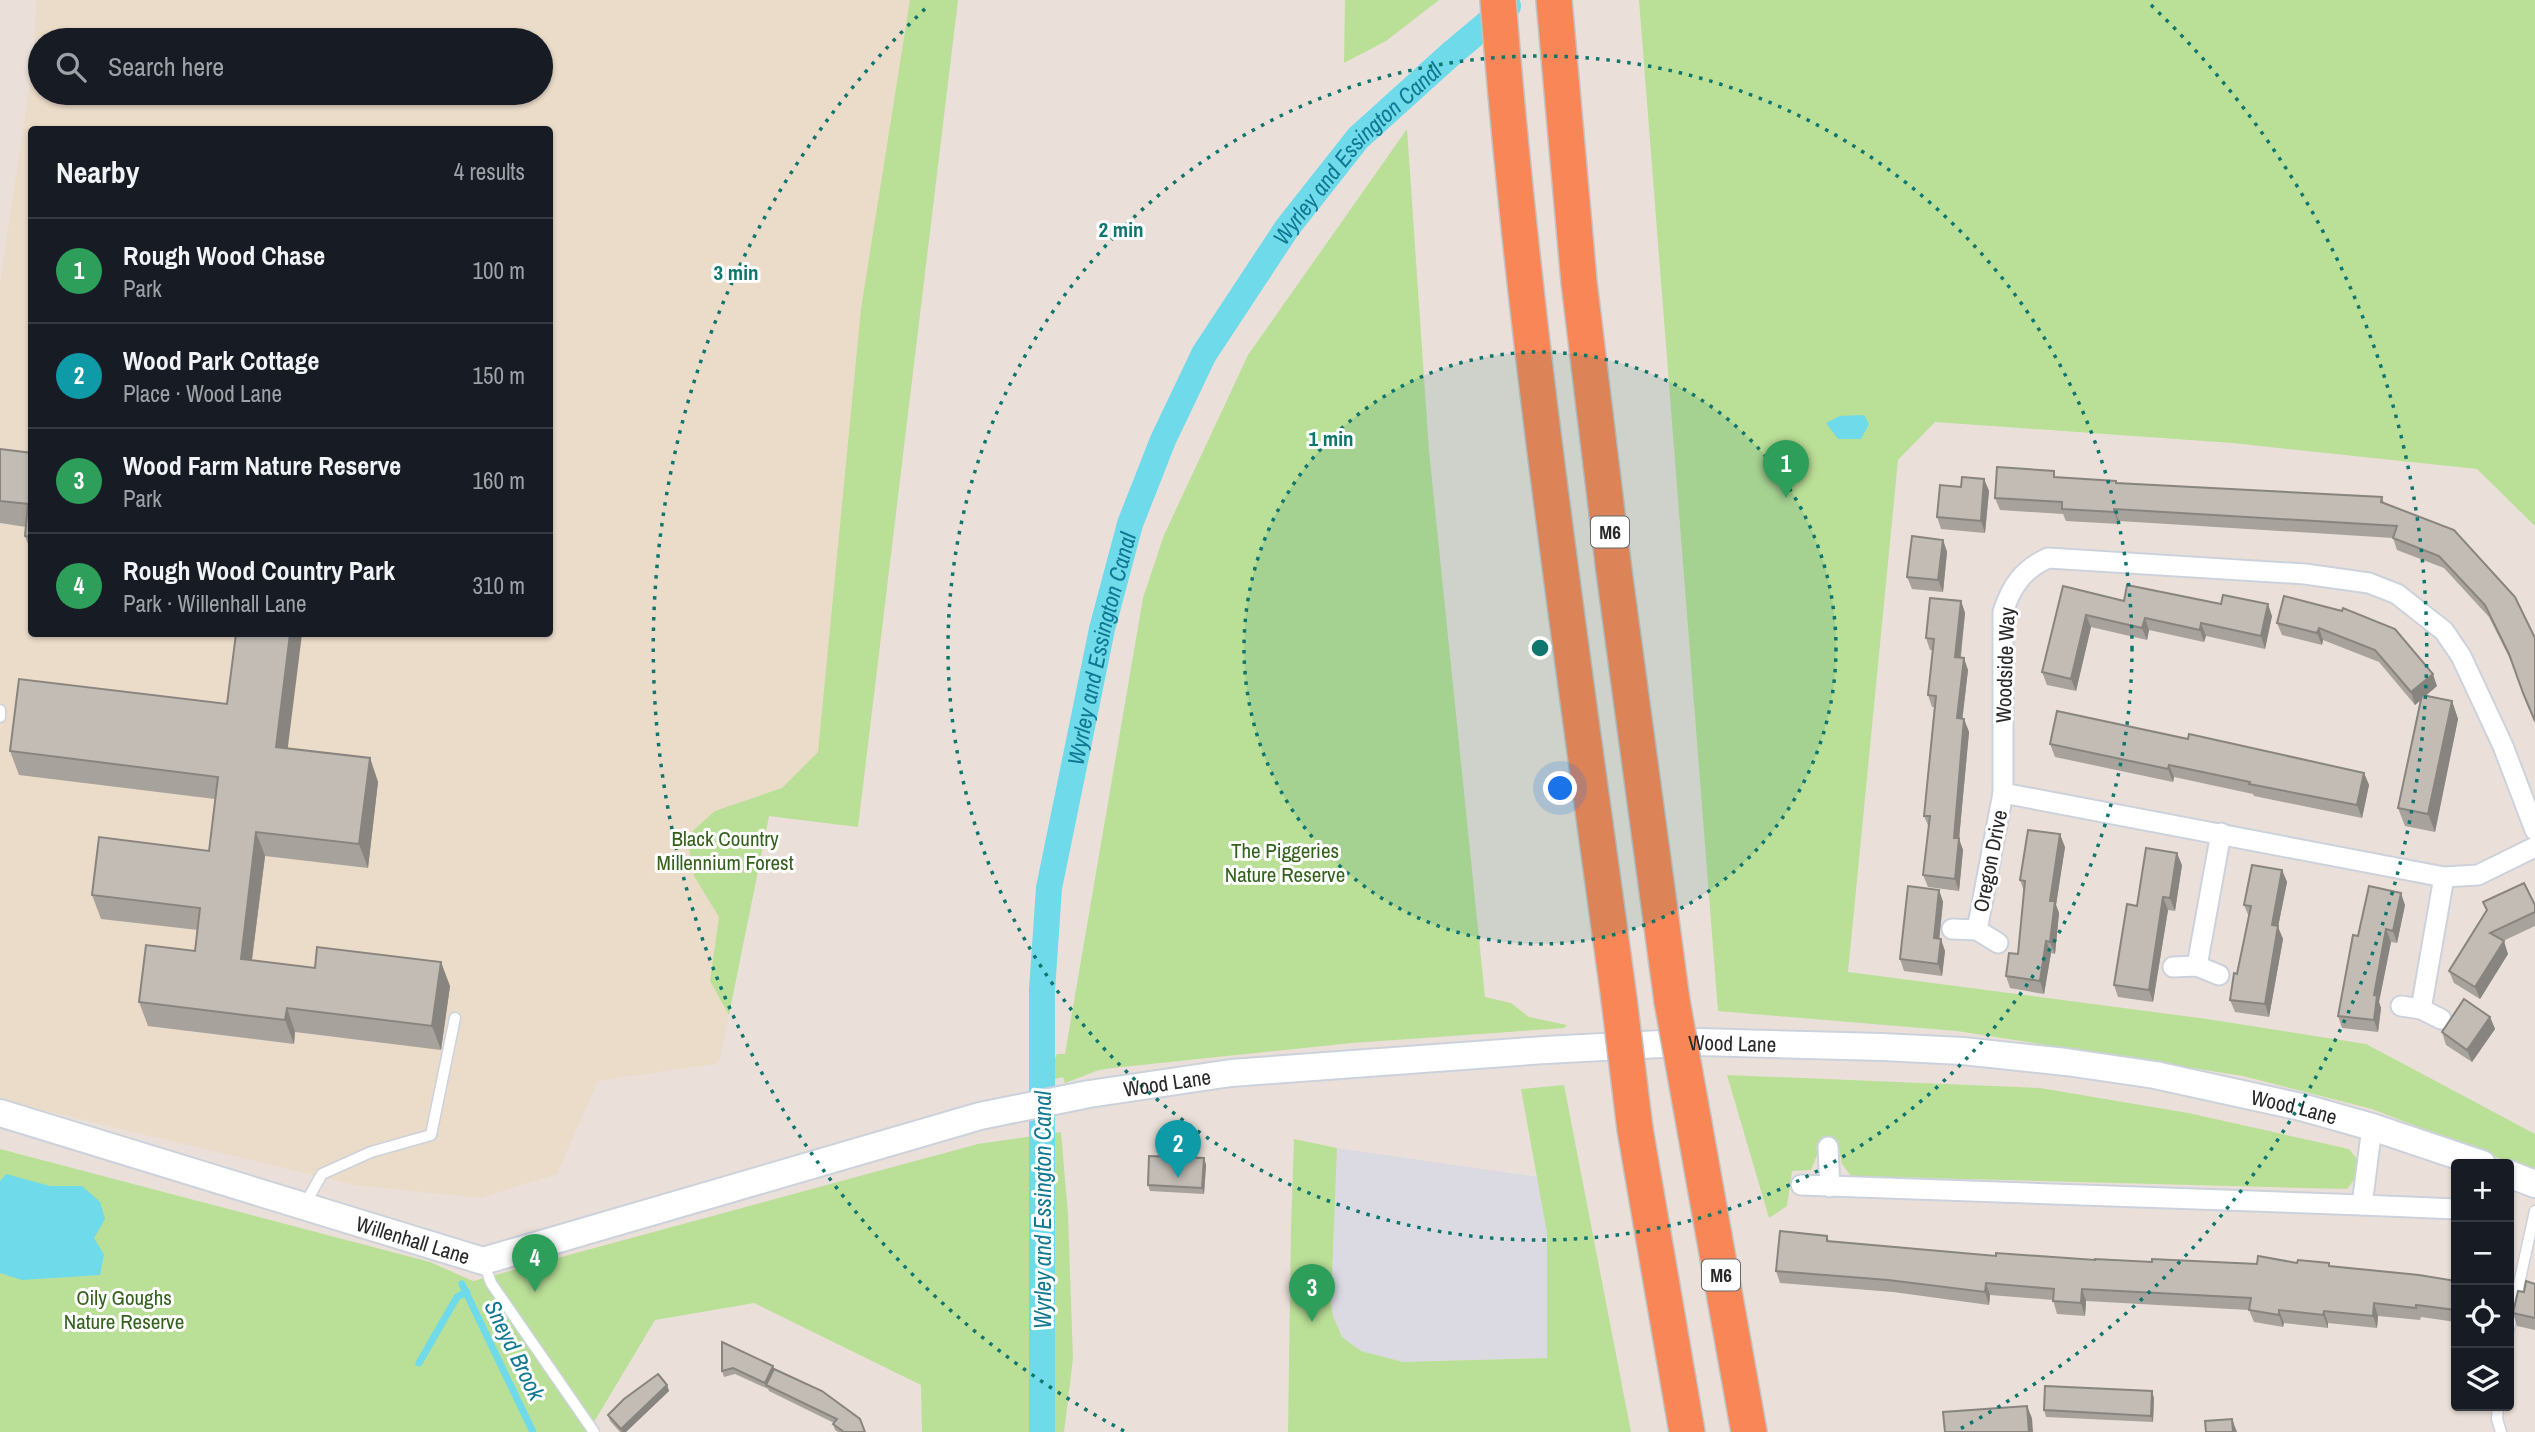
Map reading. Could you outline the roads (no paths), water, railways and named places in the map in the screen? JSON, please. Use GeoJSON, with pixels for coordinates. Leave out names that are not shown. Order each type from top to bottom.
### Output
{"type":"FeatureCollection","features":[{"type":"Feature","properties":{"kind":"highway"},"geometry":{"type":"LineString","coordinates":[[1498,0],[1506,99],[1562,573],[1635,1129],[1687,1432]]}},
{"type":"Feature","properties":{"kind":"highway","name":"M6"},"geometry":{"type":"LineString","coordinates":[[1554,0],[1579,282],[1614,571],[1672,1001],[1749,1432]]}},
{"type":"Feature","properties":{"kind":"street","name":"Woodside Way"},"geometry":{"type":"LineString","coordinates":[[2003,793],[2003,612],[2008,594],[2024,572],[2034,564],[2048,558],[2305,574],[2369,583],[2397,594],[2444,631],[2461,656],[2503,746],[2535,830]]}},
{"type":"Feature","properties":{"kind":"street"},"geometry":{"type":"LineString","coordinates":[[2003,793],[2444,877],[2478,875],[2535,847]]}},
{"type":"Feature","properties":{"kind":"street","name":"Oregon Drive"},"geometry":{"type":"LineString","coordinates":[[1977,930],[2003,793]]}},
{"type":"Feature","properties":{"kind":"street"},"geometry":{"type":"LineString","coordinates":[[2197,966],[2221,833]]}},
{"type":"Feature","properties":{"kind":"street"},"geometry":{"type":"LineString","coordinates":[[2441,1019],[2411,1007],[2444,877]]}},
{"type":"Feature","properties":{"kind":"street","name":"Oregon Drive"},"geometry":{"type":"LineString","coordinates":[[1952,929],[1977,930],[1997,943]]}},
{"type":"Feature","properties":{"kind":"street"},"geometry":{"type":"LineString","coordinates":[[2173,967],[2197,966],[2219,975]]}},
{"type":"Feature","properties":{"kind":"street","name":"Wood Lane"},"geometry":{"type":"LineString","coordinates":[[989,1115],[1089,1094],[1231,1073],[1545,1050],[1700,1042],[1882,1047],[2002,1055],[2155,1075],[2301,1107],[2372,1127],[2467,1159]]}},
{"type":"Feature","properties":{"kind":"street","name":"Willenhall Lane"},"geometry":{"type":"LineString","coordinates":[[0,1113],[483,1261],[989,1115]]}},
{"type":"Feature","properties":{"kind":"street"},"geometry":{"type":"LineString","coordinates":[[2362,1205],[2372,1127]]}},
{"type":"Feature","properties":{"kind":"street"},"geometry":{"type":"LineString","coordinates":[[1828,1147],[1829,1186]]}},
{"type":"Feature","properties":{"kind":"street"},"geometry":{"type":"LineString","coordinates":[[2514,1176],[2535,1184]]}},
{"type":"Feature","properties":{"kind":"street"},"geometry":{"type":"LineString","coordinates":[[1801,1185],[2451,1209]]}},
{"type":"Feature","properties":{"kind":"lane"},"geometry":{"type":"LineString","coordinates":[[0,710],[0,717]]}},
{"type":"Feature","properties":{"kind":"lane"},"geometry":{"type":"LineString","coordinates":[[303,1208],[322,1174],[371,1152],[431,1135],[455,1018]]}},
{"type":"Feature","properties":{"kind":"lane"},"geometry":{"type":"LineString","coordinates":[[2514,1306],[2535,1211]]}},
{"type":"Feature","properties":{"kind":"lane"},"geometry":{"type":"LineString","coordinates":[[483,1261],[491,1283],[594,1432]]}},
{"type":"Feature","properties":{"kind":"lane"},"geometry":{"type":"LineString","coordinates":[[2498,1411],[2501,1432]]}},
{"type":"Feature","properties":{"kind":"water"},"geometry":{"type":"Polygon","coordinates":[[[1864,415],[1869,424],[1861,439],[1838,439],[1826,423],[1840,416],[1864,415]]]}},
{"type":"Feature","properties":{"kind":"water"},"geometry":{"type":"Polygon","coordinates":[[[6,1174],[50,1186],[82,1186],[100,1202],[105,1219],[94,1238],[104,1255],[100,1275],[22,1280],[0,1273],[0,1181],[6,1174]]]}},
{"type":"Feature","properties":{"kind":"waterway","name":"Wyrley and Essington Canal"},"geometry":{"type":"LineString","coordinates":[[1042,1432],[1042,990],[1049,888],[1102,629],[1130,524],[1163,440],[1204,354],[1287,228],[1358,138],[1508,6]]}},
{"type":"Feature","properties":{"kind":"waterway","name":"Sneyd Brook"},"geometry":{"type":"LineString","coordinates":[[462,1284],[533,1432]]}},
{"type":"Feature","properties":{"kind":"waterway"},"geometry":{"type":"LineString","coordinates":[[419,1363],[457,1297],[467,1292]]}},
{"type":"Feature","properties":{"kind":"place","name":"Rough Wood Chase"},"geometry":{"type":"Point","coordinates":[1786,498]}},
{"type":"Feature","properties":{"kind":"place","name":"Wood Park Cottage"},"geometry":{"type":"Point","coordinates":[1178,1178]}},
{"type":"Feature","properties":{"kind":"place","name":"Rough Wood Country Park"},"geometry":{"type":"Point","coordinates":[535,1292]}},
{"type":"Feature","properties":{"kind":"place","name":"Wood Farm Nature Reserve"},"geometry":{"type":"Point","coordinates":[1312,1322]}},
{"type":"Feature","properties":{"kind":"park label","name":"Black Country Millennium Forest"},"geometry":{"type":"Point","coordinates":[725,850]}},
{"type":"Feature","properties":{"kind":"park label","name":"The Piggeries Nature Reserve"},"geometry":{"type":"Point","coordinates":[1285,862]}},
{"type":"Feature","properties":{"kind":"park label","name":"Oily Goughs Nature Reserve"},"geometry":{"type":"Point","coordinates":[124,1309]}}]}
